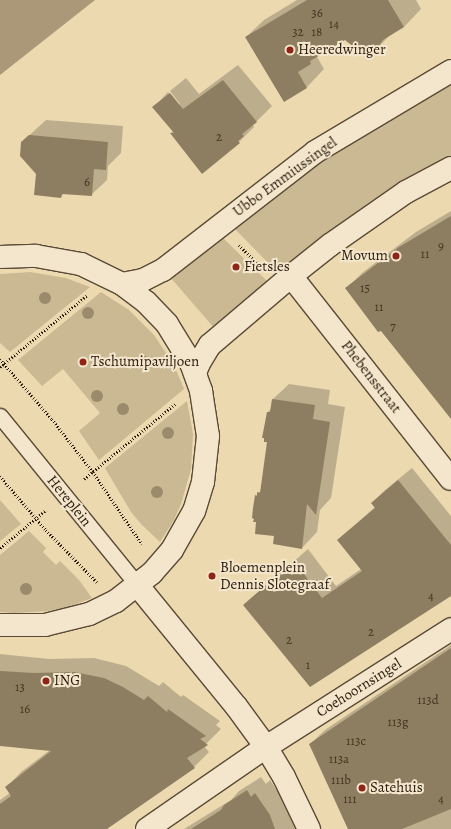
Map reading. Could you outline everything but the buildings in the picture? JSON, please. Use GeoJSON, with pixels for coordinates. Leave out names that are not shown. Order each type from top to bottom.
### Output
{"type":"FeatureCollection","features":[{"type":"Feature","properties":{"kind":"street","name":"Ubbo Emmiussingel"},"geometry":{"type":"LineString","coordinates":[[116,281],[143,280],[163,270],[315,152],[451,71]]}},
{"type":"Feature","properties":{"kind":"street"},"geometry":{"type":"LineString","coordinates":[[197,379],[199,363],[210,345],[285,281],[330,245],[406,192],[451,168]]}},
{"type":"Feature","properties":{"kind":"street"},"geometry":{"type":"LineString","coordinates":[[0,256],[21,255],[51,257],[81,264],[116,281],[146,302],[167,324],[184,350],[197,379],[205,406],[208,436],[203,482],[188,524],[172,550],[138,586],[110,604],[89,614],[60,623],[29,626],[0,626]]}},
{"type":"Feature","properties":{"kind":"street","name":"Phebensstraat"},"geometry":{"type":"LineString","coordinates":[[285,281],[451,479]]}},
{"type":"Feature","properties":{"kind":"street","name":"Hereplein"},"geometry":{"type":"LineString","coordinates":[[138,586],[232,700],[266,747],[284,777],[309,829]]}},
{"type":"Feature","properties":{"kind":"street","name":"Coehoornsingel"},"geometry":{"type":"LineString","coordinates":[[146,829],[266,747],[451,629]]}},
{"type":"Feature","properties":{"kind":"lane","name":"Hereplein"},"geometry":{"type":"LineString","coordinates":[[0,416],[138,586]]}},
{"type":"Feature","properties":{"kind":"path"},"geometry":{"type":"LineString","coordinates":[[220,225],[285,281]]}},
{"type":"Feature","properties":{"kind":"path"},"geometry":{"type":"LineString","coordinates":[[0,367],[116,281]]}},
{"type":"Feature","properties":{"kind":"path"},"geometry":{"type":"LineString","coordinates":[[0,359],[52,419],[93,472],[138,538],[162,562]]}},
{"type":"Feature","properties":{"kind":"path"},"geometry":{"type":"LineString","coordinates":[[84,479],[197,379]]}},
{"type":"Feature","properties":{"kind":"path"},"geometry":{"type":"LineString","coordinates":[[0,476],[36,518],[94,580],[110,604]]}},
{"type":"Feature","properties":{"kind":"path"},"geometry":{"type":"LineString","coordinates":[[0,548],[46,510]]}},
{"type":"Feature","properties":{"kind":"shaded area"},"geometry":{"type":"Polygon","coordinates":[[[0,0],[95,0],[0,75],[0,0]]]}},
{"type":"Feature","properties":{"kind":"shaded area"},"geometry":{"type":"Polygon","coordinates":[[[451,80],[451,160],[280,275],[232,226],[321,158],[451,80]]]}},
{"type":"Feature","properties":{"kind":"shaded area"},"geometry":{"type":"Polygon","coordinates":[[[222,237],[270,284],[215,329],[170,277],[222,237]]]}},
{"type":"Feature","properties":{"kind":"shaded area"},"geometry":{"type":"Polygon","coordinates":[[[30,272],[66,278],[90,287],[10,352],[0,343],[0,274],[30,272]]]}},
{"type":"Feature","properties":{"kind":"shaded area"},"geometry":{"type":"Polygon","coordinates":[[[101,292],[129,310],[154,335],[174,365],[184,389],[99,460],[79,431],[100,413],[63,369],[42,386],[18,360],[101,292]]]}},
{"type":"Feature","properties":{"kind":"shaded area"},"geometry":{"type":"Polygon","coordinates":[[[187,401],[193,434],[191,469],[181,504],[174,520],[160,542],[131,512],[105,468],[187,401]]]}},
{"type":"Feature","properties":{"kind":"shaded area"},"geometry":{"type":"Polygon","coordinates":[[[0,500],[21,524],[0,541],[0,500]]]}},
{"type":"Feature","properties":{"kind":"shaded area"},"geometry":{"type":"Polygon","coordinates":[[[29,531],[46,548],[43,552],[56,565],[60,561],[79,580],[92,598],[66,608],[49,611],[13,613],[0,612],[0,555],[29,531]]]}},
{"type":"Feature","properties":{"kind":"place","name":"Heeredwinger"},"geometry":{"type":"Point","coordinates":[290,50]}},
{"type":"Feature","properties":{"kind":"place","name":"Movum"},"geometry":{"type":"Point","coordinates":[396,256]}},
{"type":"Feature","properties":{"kind":"place","name":"Fietsles"},"geometry":{"type":"Point","coordinates":[236,267]}},
{"type":"Feature","properties":{"kind":"place","name":"Tschumipaviljoen"},"geometry":{"type":"Point","coordinates":[83,362]}},
{"type":"Feature","properties":{"kind":"place","name":"Bloemenplein Dennis Slotegraaf"},"geometry":{"type":"Point","coordinates":[212,576]}},
{"type":"Feature","properties":{"kind":"place","name":"ING"},"geometry":{"type":"Point","coordinates":[46,681]}},
{"type":"Feature","properties":{"kind":"place","name":"Satehuis"},"geometry":{"type":"Point","coordinates":[362,788]}}]}
